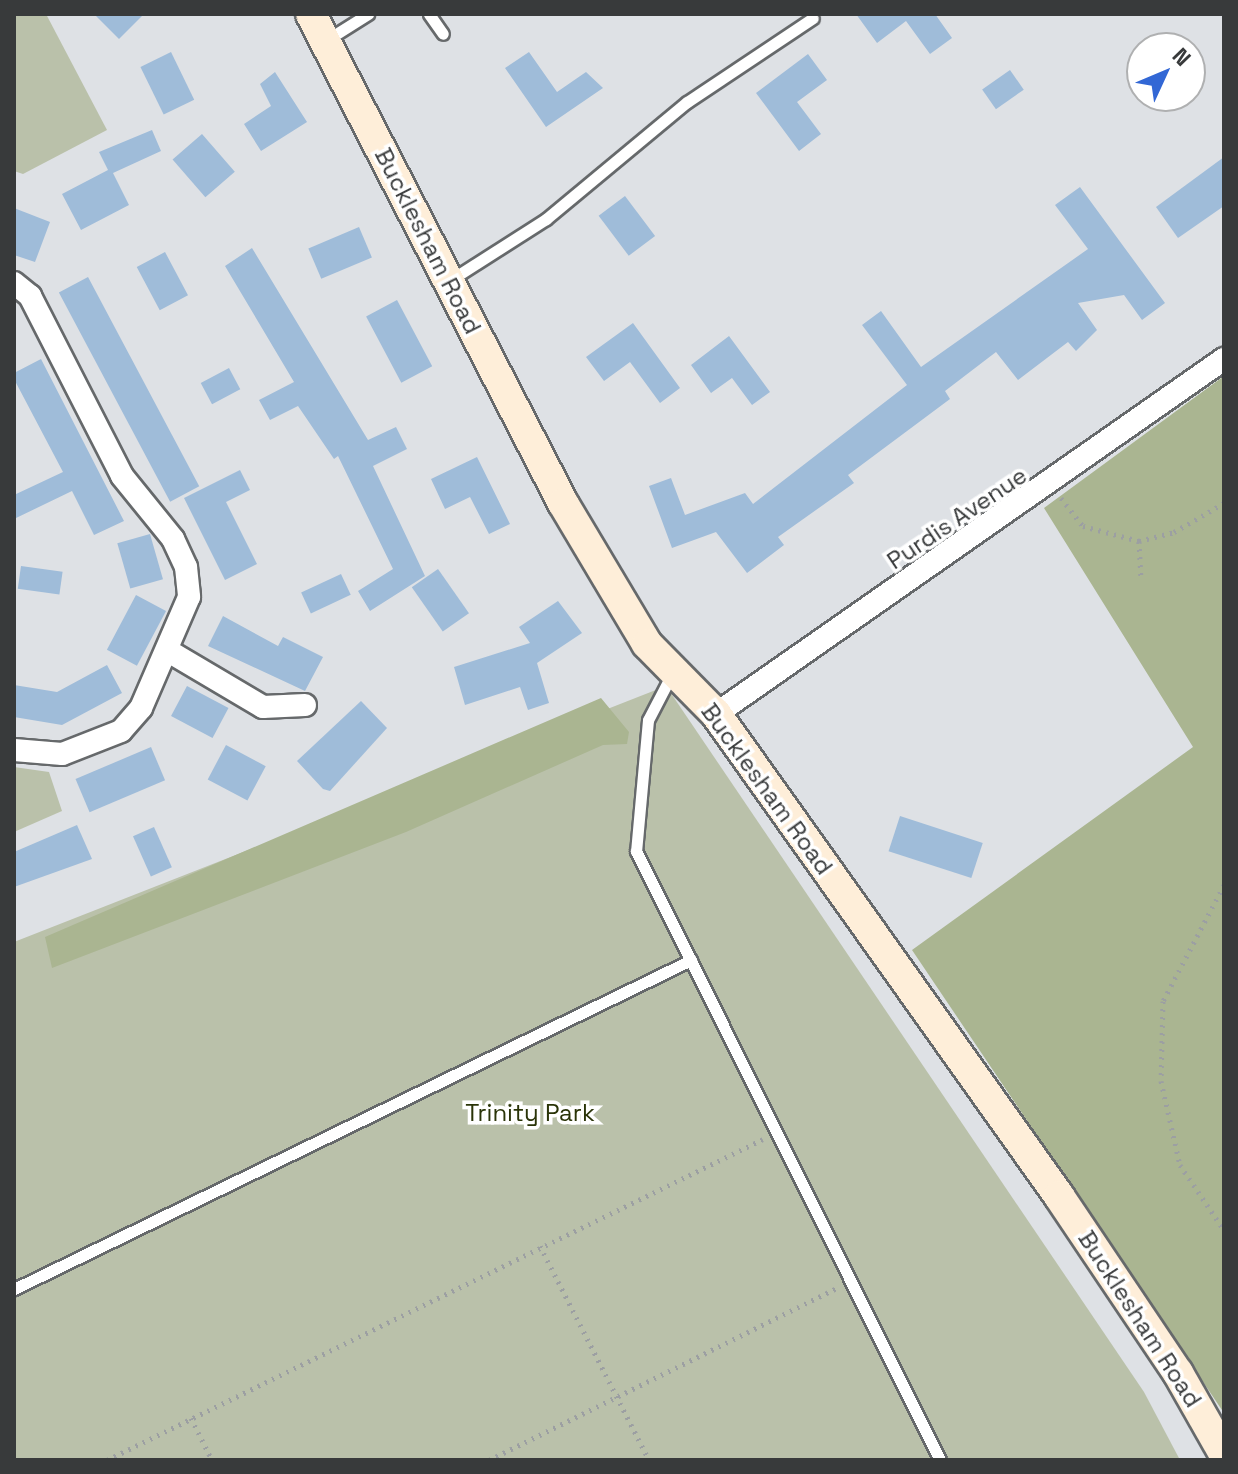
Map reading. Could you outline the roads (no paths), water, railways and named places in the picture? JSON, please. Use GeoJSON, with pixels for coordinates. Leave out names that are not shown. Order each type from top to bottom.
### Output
{"type":"FeatureCollection","features":[{"type":"Feature","properties":{"kind":"street","name":"Bucklesham Road"},"geometry":{"type":"LineString","coordinates":[[311,14],[563,503],[647,644],[716,714],[1059,1196],[1178,1373],[1224,1454]]}},
{"type":"Feature","properties":{"kind":"street"},"geometry":{"type":"LineString","coordinates":[[14,283],[30,296],[122,476],[173,539],[186,567],[189,597],[170,652],[141,708],[121,731],[62,754],[14,750]]}},
{"type":"Feature","properties":{"kind":"street","name":"Purdis Avenue"},"geometry":{"type":"LineString","coordinates":[[716,714],[1051,485],[1224,359]]}},
{"type":"Feature","properties":{"kind":"street"},"geometry":{"type":"LineString","coordinates":[[170,652],[263,707],[305,705]]}},
{"type":"Feature","properties":{"kind":"lane"},"geometry":{"type":"LineString","coordinates":[[325,42],[368,14]]}},
{"type":"Feature","properties":{"kind":"lane"},"geometry":{"type":"LineString","coordinates":[[429,14],[443,34]]}},
{"type":"Feature","properties":{"kind":"lane"},"geometry":{"type":"LineString","coordinates":[[449,281],[546,219],[687,102],[813,18]]}},
{"type":"Feature","properties":{"kind":"lane"},"geometry":{"type":"LineString","coordinates":[[673,672],[648,720],[636,851],[779,1132],[940,1460]]}},
{"type":"Feature","properties":{"kind":"lane"},"geometry":{"type":"LineString","coordinates":[[14,1289],[691,960]]}},
{"type":"Feature","properties":{"kind":"park label","name":"Trinity Park"},"geometry":{"type":"Point","coordinates":[530,1113]}}]}
